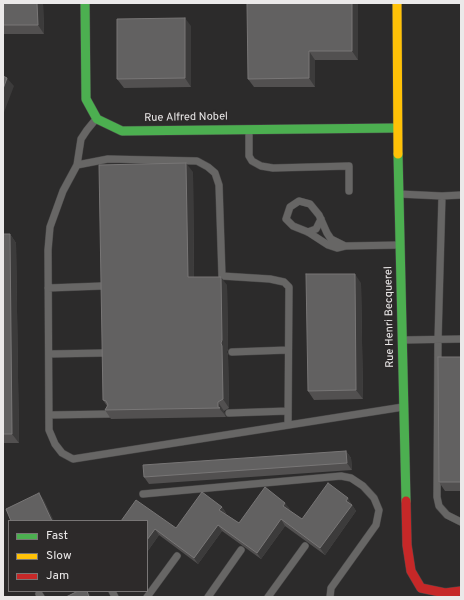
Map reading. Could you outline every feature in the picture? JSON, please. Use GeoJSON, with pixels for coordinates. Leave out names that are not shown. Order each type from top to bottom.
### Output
{"type":"FeatureCollection","features":[{"type":"Feature","properties":{"kind":"street"},"geometry":{"type":"LineString","coordinates":[[85,3],[86,99],[97,119]]}},
{"type":"Feature","properties":{"kind":"street","name":"Rue Henri Becquerel"},"geometry":{"type":"LineString","coordinates":[[397,3],[397,128],[407,544],[411,571],[421,588],[445,593],[461,591]]}},
{"type":"Feature","properties":{"kind":"street","name":"Rue Alfred Nobel"},"geometry":{"type":"LineString","coordinates":[[97,119],[122,131],[397,128]]}},
{"type":"Feature","properties":{"kind":"lane"},"geometry":{"type":"LineString","coordinates":[[97,119],[81,139],[77,165],[63,190],[50,227],[48,250],[49,430],[55,444],[62,453],[73,459],[404,407]]}},
{"type":"Feature","properties":{"kind":"lane"},"geometry":{"type":"LineString","coordinates":[[249,130],[249,156],[252,161],[261,166],[273,168],[349,166],[349,191]]}},
{"type":"Feature","properties":{"kind":"lane"},"geometry":{"type":"LineString","coordinates":[[77,165],[108,159],[197,161],[208,166],[215,173],[219,184],[222,276],[270,279],[284,282],[289,287],[288,425]]}},
{"type":"Feature","properties":{"kind":"lane"},"geometry":{"type":"LineString","coordinates":[[399,194],[442,196],[461,195]]}},
{"type":"Feature","properties":{"kind":"lane"},"geometry":{"type":"LineString","coordinates":[[442,196],[438,340],[437,497],[439,506],[447,515],[461,522]]}},
{"type":"Feature","properties":{"kind":"lane"},"geometry":{"type":"LineString","coordinates":[[345,246],[332,239],[326,233],[321,219],[310,204],[298,201],[290,207],[286,219],[293,226],[308,232],[328,245],[337,248],[345,246],[400,245]]}},
{"type":"Feature","properties":{"kind":"lane"},"geometry":{"type":"LineString","coordinates":[[308,232],[316,229],[321,219]]}},
{"type":"Feature","properties":{"kind":"lane"},"geometry":{"type":"LineString","coordinates":[[48,288],[102,286]]}},
{"type":"Feature","properties":{"kind":"lane"},"geometry":{"type":"LineString","coordinates":[[402,340],[461,339]]}},
{"type":"Feature","properties":{"kind":"lane"},"geometry":{"type":"LineString","coordinates":[[232,352],[288,350]]}},
{"type":"Feature","properties":{"kind":"lane"},"geometry":{"type":"LineString","coordinates":[[49,354],[103,353]]}},
{"type":"Feature","properties":{"kind":"lane"},"geometry":{"type":"LineString","coordinates":[[229,413],[288,411]]}},
{"type":"Feature","properties":{"kind":"lane"},"geometry":{"type":"LineString","coordinates":[[49,415],[109,414]]}},
{"type":"Feature","properties":{"kind":"lane"},"geometry":{"type":"LineString","coordinates":[[143,494],[341,476],[351,478],[363,486],[374,498],[379,510],[376,524],[331,588],[330,597]]}},
{"type":"Feature","properties":{"kind":"lane"},"geometry":{"type":"LineString","coordinates":[[268,597],[305,546]]}},
{"type":"Feature","properties":{"kind":"lane"},"geometry":{"type":"LineString","coordinates":[[208,597],[241,550]]}},
{"type":"Feature","properties":{"kind":"lane"},"geometry":{"type":"LineString","coordinates":[[146,597],[177,556]]}},
{"type":"Feature","properties":{"kind":"building"},"geometry":{"type":"Polygon","coordinates":[[[3,3],[37,3],[38,25],[3,25],[3,3]]]}},
{"type":"Feature","properties":{"kind":"building"},"geometry":{"type":"Polygon","coordinates":[[[247,3],[352,3],[352,51],[309,51],[309,78],[248,79],[247,3]]]}},
{"type":"Feature","properties":{"kind":"building"},"geometry":{"type":"Polygon","coordinates":[[[185,18],[185,78],[117,79],[117,19],[185,18]]]}},
{"type":"Feature","properties":{"kind":"building"},"geometry":{"type":"Polygon","coordinates":[[[3,76],[7,78],[3,89],[3,76]]]}},
{"type":"Feature","properties":{"kind":"building"},"geometry":{"type":"Polygon","coordinates":[[[186,163],[188,277],[221,277],[223,399],[218,402],[218,407],[220,408],[105,410],[108,405],[106,401],[103,400],[99,165],[186,163]]]}},
{"type":"Feature","properties":{"kind":"building"},"geometry":{"type":"Polygon","coordinates":[[[3,234],[10,234],[12,434],[3,434],[3,234]]]}},
{"type":"Feature","properties":{"kind":"building"},"geometry":{"type":"Polygon","coordinates":[[[306,274],[355,274],[356,390],[308,391],[306,274]]]}},
{"type":"Feature","properties":{"kind":"building"},"geometry":{"type":"Polygon","coordinates":[[[438,357],[461,357],[461,482],[439,482],[438,357]]]}},
{"type":"Feature","properties":{"kind":"building"},"geometry":{"type":"Polygon","coordinates":[[[346,451],[347,463],[144,477],[143,465],[346,451]]]}},
{"type":"Feature","properties":{"kind":"building"},"geometry":{"type":"Polygon","coordinates":[[[328,483],[348,498],[346,501],[352,505],[320,548],[281,519],[257,553],[218,525],[194,558],[155,529],[148,539],[148,520],[122,520],[136,500],[176,528],[202,492],[222,507],[219,510],[239,523],[265,487],[285,503],[283,506],[302,519],[328,483]]]}},
{"type":"Feature","properties":{"kind":"building"},"geometry":{"type":"Polygon","coordinates":[[[39,493],[52,520],[11,520],[6,509],[39,493]]]}},
{"type":"Feature","properties":{"kind":"building"},"geometry":{"type":"Polygon","coordinates":[[[76,592],[87,592],[89,597],[66,597],[76,592]]]}},
{"type":"Feature","properties":{"kind":"traffic: fast"},"geometry":{"type":"LineString","coordinates":[[85,3],[86,99],[97,119],[122,131],[397,128]]}},
{"type":"Feature","properties":{"kind":"traffic: fast"},"geometry":{"type":"LineString","coordinates":[[398,154],[406,501]]}},
{"type":"Feature","properties":{"kind":"traffic: slow"},"geometry":{"type":"LineString","coordinates":[[397,3],[398,154]]}},
{"type":"Feature","properties":{"kind":"traffic: jam"},"geometry":{"type":"LineString","coordinates":[[406,501],[407,545],[411,571],[421,588],[445,593],[461,591]]}}]}
